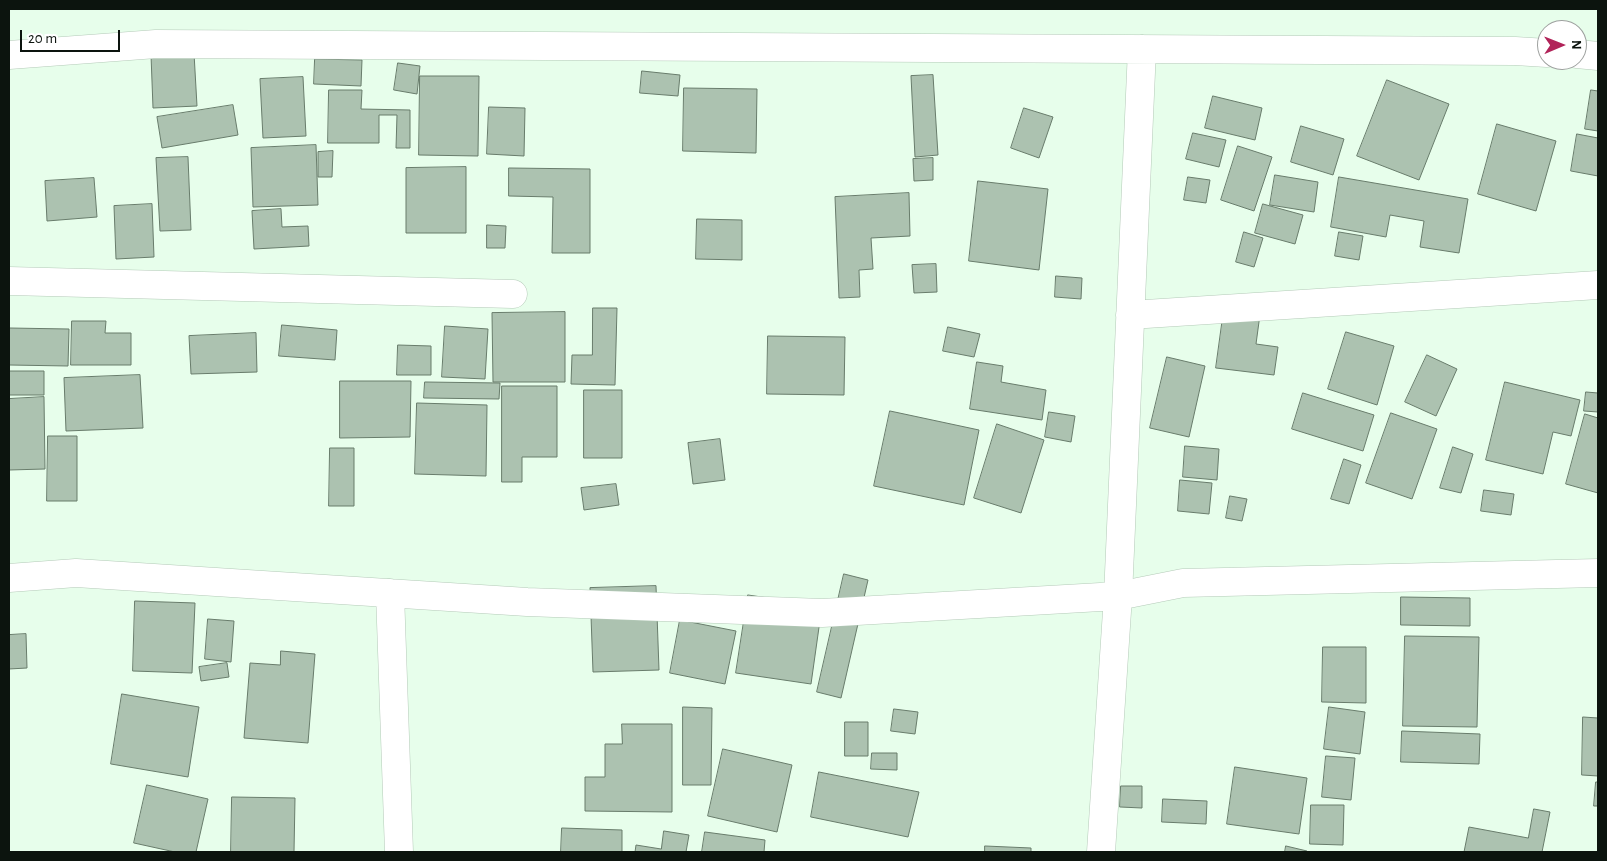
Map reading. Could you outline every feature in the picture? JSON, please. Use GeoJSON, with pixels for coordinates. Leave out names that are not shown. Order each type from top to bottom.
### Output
{"type":"FeatureCollection","features":[{"type":"Feature","properties":{"kind":"street"},"geometry":{"type":"LineString","coordinates":[[9,55],[156,44],[1537,52]]}},
{"type":"Feature","properties":{"kind":"street"},"geometry":{"type":"LineString","coordinates":[[1101,852],[1118,596],[1142,49]]}},
{"type":"Feature","properties":{"kind":"street"},"geometry":{"type":"LineString","coordinates":[[9,282],[513,294]]}},
{"type":"Feature","properties":{"kind":"street"},"geometry":{"type":"LineString","coordinates":[[1130,315],[1598,285]]}},
{"type":"Feature","properties":{"kind":"street"},"geometry":{"type":"LineString","coordinates":[[9,578],[76,573],[527,602],[822,613],[1118,596],[1183,583],[1598,573]]}},
{"type":"Feature","properties":{"kind":"street"},"geometry":{"type":"LineString","coordinates":[[390,593],[399,852]]}},
{"type":"Feature","properties":{"kind":"building"},"geometry":{"type":"Polygon","coordinates":[[[194,53],[197,106],[153,108],[151,55],[194,53]]]}},
{"type":"Feature","properties":{"kind":"building"},"geometry":{"type":"Polygon","coordinates":[[[315,59],[362,60],[361,86],[314,84],[315,59]]]}},
{"type":"Feature","properties":{"kind":"building"},"geometry":{"type":"Polygon","coordinates":[[[398,63],[420,66],[417,94],[394,90],[398,63]]]}},
{"type":"Feature","properties":{"kind":"building"},"geometry":{"type":"Polygon","coordinates":[[[642,71],[680,75],[678,96],[640,93],[642,71]]]}},
{"type":"Feature","properties":{"kind":"building"},"geometry":{"type":"Polygon","coordinates":[[[933,75],[938,155],[915,157],[911,76],[933,75]]]}},
{"type":"Feature","properties":{"kind":"building"},"geometry":{"type":"Polygon","coordinates":[[[420,76],[479,76],[478,156],[419,155],[420,76]]]}},
{"type":"Feature","properties":{"kind":"building"},"geometry":{"type":"Polygon","coordinates":[[[303,77],[306,136],[263,138],[260,79],[303,77]]]}},
{"type":"Feature","properties":{"kind":"building"},"geometry":{"type":"Polygon","coordinates":[[[1387,80],[1449,104],[1419,180],[1357,156],[1387,80]]]}},
{"type":"Feature","properties":{"kind":"building"},"geometry":{"type":"Polygon","coordinates":[[[684,88],[757,89],[756,153],[683,151],[684,88]]]}},
{"type":"Feature","properties":{"kind":"building"},"geometry":{"type":"Polygon","coordinates":[[[329,90],[362,90],[361,109],[410,110],[410,148],[396,148],[397,115],[379,115],[379,143],[328,143],[329,90]]]}},
{"type":"Feature","properties":{"kind":"building"},"geometry":{"type":"Polygon","coordinates":[[[1591,90],[1598,91],[1598,131],[1585,129],[1591,90]]]}},
{"type":"Feature","properties":{"kind":"building"},"geometry":{"type":"Polygon","coordinates":[[[1213,96],[1262,108],[1255,140],[1205,128],[1213,96]]]}},
{"type":"Feature","properties":{"kind":"building"},"geometry":{"type":"Polygon","coordinates":[[[233,105],[238,135],[162,148],[157,117],[233,105]]]}},
{"type":"Feature","properties":{"kind":"building"},"geometry":{"type":"Polygon","coordinates":[[[489,107],[525,108],[524,156],[487,154],[489,107]]]}},
{"type":"Feature","properties":{"kind":"building"},"geometry":{"type":"Polygon","coordinates":[[[1024,108],[1053,117],[1039,158],[1011,148],[1024,108]]]}},
{"type":"Feature","properties":{"kind":"building"},"geometry":{"type":"Polygon","coordinates":[[[1497,124],[1556,141],[1536,211],[1478,194],[1497,124]]]}},
{"type":"Feature","properties":{"kind":"building"},"geometry":{"type":"Polygon","coordinates":[[[1301,126],[1344,139],[1333,175],[1291,162],[1301,126]]]}},
{"type":"Feature","properties":{"kind":"building"},"geometry":{"type":"Polygon","coordinates":[[[1193,133],[1226,140],[1219,167],[1186,159],[1193,133]]]}},
{"type":"Feature","properties":{"kind":"building"},"geometry":{"type":"Polygon","coordinates":[[[1577,134],[1598,138],[1598,176],[1571,171],[1577,134]]]}},
{"type":"Feature","properties":{"kind":"building"},"geometry":{"type":"Polygon","coordinates":[[[316,145],[318,205],[253,207],[251,148],[316,145]]]}},
{"type":"Feature","properties":{"kind":"building"},"geometry":{"type":"Polygon","coordinates":[[[1238,146],[1272,157],[1254,211],[1221,200],[1238,146]]]}},
{"type":"Feature","properties":{"kind":"building"},"geometry":{"type":"Polygon","coordinates":[[[333,151],[332,177],[318,177],[318,152],[333,151]]]}},
{"type":"Feature","properties":{"kind":"building"},"geometry":{"type":"Polygon","coordinates":[[[188,157],[191,230],[160,231],[156,158],[188,157]]]}},
{"type":"Feature","properties":{"kind":"building"},"geometry":{"type":"Polygon","coordinates":[[[933,158],[933,180],[914,181],[913,159],[933,158]]]}},
{"type":"Feature","properties":{"kind":"building"},"geometry":{"type":"Polygon","coordinates":[[[466,167],[466,233],[406,233],[406,168],[466,167]]]}},
{"type":"Feature","properties":{"kind":"building"},"geometry":{"type":"Polygon","coordinates":[[[509,168],[590,169],[590,253],[552,253],[553,197],[509,196],[509,168]]]}},
{"type":"Feature","properties":{"kind":"building"},"geometry":{"type":"Polygon","coordinates":[[[1275,175],[1318,182],[1314,212],[1270,205],[1275,175]]]}},
{"type":"Feature","properties":{"kind":"building"},"geometry":{"type":"Polygon","coordinates":[[[1188,177],[1210,180],[1206,203],[1184,200],[1188,177]]]}},
{"type":"Feature","properties":{"kind":"building"},"geometry":{"type":"Polygon","coordinates":[[[1339,177],[1468,199],[1459,253],[1420,247],[1424,221],[1390,215],[1386,237],[1331,227],[1339,177]]]}},
{"type":"Feature","properties":{"kind":"building"},"geometry":{"type":"Polygon","coordinates":[[[94,178],[97,217],[47,221],[45,181],[94,178]]]}},
{"type":"Feature","properties":{"kind":"building"},"geometry":{"type":"Polygon","coordinates":[[[978,181],[1048,189],[1039,270],[969,261],[978,181]]]}},
{"type":"Feature","properties":{"kind":"building"},"geometry":{"type":"Polygon","coordinates":[[[909,193],[910,236],[871,238],[873,269],[859,270],[860,297],[839,298],[835,197],[909,193]]]}},
{"type":"Feature","properties":{"kind":"building"},"geometry":{"type":"Polygon","coordinates":[[[152,204],[154,257],[116,259],[114,206],[152,204]]]}},
{"type":"Feature","properties":{"kind":"building"},"geometry":{"type":"Polygon","coordinates":[[[1263,204],[1303,215],[1295,244],[1255,233],[1263,204]]]}},
{"type":"Feature","properties":{"kind":"building"},"geometry":{"type":"Polygon","coordinates":[[[281,209],[282,227],[308,226],[309,246],[254,249],[252,211],[281,209]]]}},
{"type":"Feature","properties":{"kind":"building"},"geometry":{"type":"Polygon","coordinates":[[[697,219],[742,220],[742,260],[696,259],[697,219]]]}},
{"type":"Feature","properties":{"kind":"building"},"geometry":{"type":"Polygon","coordinates":[[[487,225],[506,226],[505,248],[487,248],[487,225]]]}},
{"type":"Feature","properties":{"kind":"building"},"geometry":{"type":"Polygon","coordinates":[[[1244,232],[1263,238],[1254,267],[1236,262],[1244,232]]]}},
{"type":"Feature","properties":{"kind":"building"},"geometry":{"type":"Polygon","coordinates":[[[1339,232],[1363,236],[1359,260],[1335,256],[1339,232]]]}},
{"type":"Feature","properties":{"kind":"building"},"geometry":{"type":"Polygon","coordinates":[[[936,264],[937,292],[914,293],[912,265],[936,264]]]}},
{"type":"Feature","properties":{"kind":"building"},"geometry":{"type":"Polygon","coordinates":[[[1056,276],[1082,278],[1081,299],[1055,297],[1056,276]]]}},
{"type":"Feature","properties":{"kind":"building"},"geometry":{"type":"Polygon","coordinates":[[[1225,302],[1261,307],[1256,344],[1278,347],[1274,375],[1216,368],[1225,302]]]}},
{"type":"Feature","properties":{"kind":"building"},"geometry":{"type":"Polygon","coordinates":[[[593,308],[617,308],[615,385],[571,384],[572,355],[592,355],[593,308]]]}},
{"type":"Feature","properties":{"kind":"building"},"geometry":{"type":"Polygon","coordinates":[[[565,312],[565,382],[493,382],[492,313],[565,312]]]}},
{"type":"Feature","properties":{"kind":"building"},"geometry":{"type":"Polygon","coordinates":[[[72,321],[106,321],[105,333],[131,333],[131,365],[71,365],[72,321]]]}},
{"type":"Feature","properties":{"kind":"building"},"geometry":{"type":"Polygon","coordinates":[[[282,325],[337,330],[335,360],[279,356],[282,325]]]}},
{"type":"Feature","properties":{"kind":"building"},"geometry":{"type":"Polygon","coordinates":[[[445,326],[488,329],[485,379],[442,377],[445,326]]]}},
{"type":"Feature","properties":{"kind":"building"},"geometry":{"type":"Polygon","coordinates":[[[948,327],[980,334],[974,357],[943,351],[948,327]]]}},
{"type":"Feature","properties":{"kind":"building"},"geometry":{"type":"Polygon","coordinates":[[[9,328],[69,329],[68,366],[9,365],[9,328]]]}},
{"type":"Feature","properties":{"kind":"building"},"geometry":{"type":"Polygon","coordinates":[[[1346,332],[1394,346],[1377,405],[1328,389],[1346,332]]]}},
{"type":"Feature","properties":{"kind":"building"},"geometry":{"type":"Polygon","coordinates":[[[256,333],[257,372],[191,374],[189,336],[256,333]]]}},
{"type":"Feature","properties":{"kind":"building"},"geometry":{"type":"Polygon","coordinates":[[[768,336],[845,337],[844,395],[767,394],[768,336]]]}},
{"type":"Feature","properties":{"kind":"building"},"geometry":{"type":"Polygon","coordinates":[[[398,345],[431,346],[431,375],[397,375],[398,345]]]}},
{"type":"Feature","properties":{"kind":"building"},"geometry":{"type":"Polygon","coordinates":[[[1427,355],[1457,369],[1436,416],[1405,402],[1427,355]]]}},
{"type":"Feature","properties":{"kind":"building"},"geometry":{"type":"Polygon","coordinates":[[[1167,357],[1205,366],[1189,437],[1150,428],[1167,357]]]}},
{"type":"Feature","properties":{"kind":"building"},"geometry":{"type":"Polygon","coordinates":[[[977,362],[1003,366],[1001,382],[1046,390],[1042,420],[970,409],[977,362]]]}},
{"type":"Feature","properties":{"kind":"building"},"geometry":{"type":"Polygon","coordinates":[[[9,371],[44,371],[44,395],[9,395],[9,371]]]}},
{"type":"Feature","properties":{"kind":"building"},"geometry":{"type":"Polygon","coordinates":[[[140,375],[143,428],[66,431],[64,378],[140,375]]]}},
{"type":"Feature","properties":{"kind":"building"},"geometry":{"type":"Polygon","coordinates":[[[340,381],[411,381],[410,437],[340,438],[340,381]]]}},
{"type":"Feature","properties":{"kind":"building"},"geometry":{"type":"Polygon","coordinates":[[[425,382],[500,383],[499,399],[424,398],[425,382]]]}},
{"type":"Feature","properties":{"kind":"building"},"geometry":{"type":"Polygon","coordinates":[[[1505,382],[1580,400],[1571,436],[1553,432],[1543,474],[1486,460],[1505,382]]]}},
{"type":"Feature","properties":{"kind":"building"},"geometry":{"type":"Polygon","coordinates":[[[502,386],[557,386],[557,457],[522,457],[522,482],[502,482],[502,386]]]}},
{"type":"Feature","properties":{"kind":"building"},"geometry":{"type":"Polygon","coordinates":[[[584,390],[622,390],[622,458],[584,458],[584,390]]]}},
{"type":"Feature","properties":{"kind":"building"},"geometry":{"type":"Polygon","coordinates":[[[1586,392],[1598,393],[1598,412],[1584,411],[1586,392]]]}},
{"type":"Feature","properties":{"kind":"building"},"geometry":{"type":"Polygon","coordinates":[[[1303,393],[1374,415],[1363,451],[1292,429],[1303,393]]]}},
{"type":"Feature","properties":{"kind":"building"},"geometry":{"type":"Polygon","coordinates":[[[44,397],[45,469],[9,470],[9,399],[44,397]]]}},
{"type":"Feature","properties":{"kind":"building"},"geometry":{"type":"Polygon","coordinates":[[[417,403],[487,405],[486,476],[415,474],[417,403]]]}},
{"type":"Feature","properties":{"kind":"building"},"geometry":{"type":"Polygon","coordinates":[[[890,411],[979,430],[964,505],[874,486],[890,411]]]}},
{"type":"Feature","properties":{"kind":"building"},"geometry":{"type":"Polygon","coordinates":[[[1049,412],[1075,416],[1071,442],[1045,437],[1049,412]]]}},
{"type":"Feature","properties":{"kind":"building"},"geometry":{"type":"Polygon","coordinates":[[[1391,413],[1437,429],[1412,499],[1366,483],[1391,413]]]}},
{"type":"Feature","properties":{"kind":"building"},"geometry":{"type":"Polygon","coordinates":[[[1585,414],[1598,418],[1598,493],[1566,484],[1585,414]]]}},
{"type":"Feature","properties":{"kind":"building"},"geometry":{"type":"Polygon","coordinates":[[[997,424],[1044,440],[1021,513],[974,498],[997,424]]]}},
{"type":"Feature","properties":{"kind":"building"},"geometry":{"type":"Polygon","coordinates":[[[48,436],[77,436],[77,501],[47,501],[48,436]]]}},
{"type":"Feature","properties":{"kind":"building"},"geometry":{"type":"Polygon","coordinates":[[[720,439],[725,480],[693,484],[688,443],[720,439]]]}},
{"type":"Feature","properties":{"kind":"building"},"geometry":{"type":"Polygon","coordinates":[[[1185,446],[1219,449],[1217,480],[1183,477],[1185,446]]]}},
{"type":"Feature","properties":{"kind":"building"},"geometry":{"type":"Polygon","coordinates":[[[1453,447],[1473,454],[1461,493],[1440,488],[1453,447]]]}},
{"type":"Feature","properties":{"kind":"building"},"geometry":{"type":"Polygon","coordinates":[[[330,448],[354,448],[354,506],[329,506],[330,448]]]}},
{"type":"Feature","properties":{"kind":"building"},"geometry":{"type":"Polygon","coordinates":[[[1344,459],[1361,465],[1349,504],[1331,499],[1344,459]]]}},
{"type":"Feature","properties":{"kind":"building"},"geometry":{"type":"Polygon","coordinates":[[[1180,480],[1212,483],[1209,514],[1178,511],[1180,480]]]}},
{"type":"Feature","properties":{"kind":"building"},"geometry":{"type":"Polygon","coordinates":[[[616,484],[619,505],[584,510],[581,488],[616,484]]]}},
{"type":"Feature","properties":{"kind":"building"},"geometry":{"type":"Polygon","coordinates":[[[1484,490],[1514,494],[1511,515],[1481,511],[1484,490]]]}},
{"type":"Feature","properties":{"kind":"building"},"geometry":{"type":"Polygon","coordinates":[[[1230,496],[1247,499],[1242,521],[1226,518],[1230,496]]]}},
{"type":"Feature","properties":{"kind":"building"},"geometry":{"type":"Polygon","coordinates":[[[844,574],[868,580],[841,698],[817,692],[844,574]]]}},
{"type":"Feature","properties":{"kind":"building"},"geometry":{"type":"Polygon","coordinates":[[[656,586],[659,670],[593,672],[590,588],[656,586]]]}},
{"type":"Feature","properties":{"kind":"building"},"geometry":{"type":"Polygon","coordinates":[[[748,595],[822,606],[811,684],[736,673],[748,595]]]}},
{"type":"Feature","properties":{"kind":"building"},"geometry":{"type":"Polygon","coordinates":[[[1401,597],[1470,598],[1470,626],[1401,625],[1401,597]]]}},
{"type":"Feature","properties":{"kind":"building"},"geometry":{"type":"Polygon","coordinates":[[[135,601],[195,603],[192,673],[133,671],[135,601]]]}},
{"type":"Feature","properties":{"kind":"building"},"geometry":{"type":"Polygon","coordinates":[[[208,619],[234,621],[231,662],[205,659],[208,619]]]}},
{"type":"Feature","properties":{"kind":"building"},"geometry":{"type":"Polygon","coordinates":[[[680,620],[736,631],[725,684],[670,673],[680,620]]]}},
{"type":"Feature","properties":{"kind":"building"},"geometry":{"type":"Polygon","coordinates":[[[26,634],[27,668],[9,669],[9,635],[26,634]]]}},
{"type":"Feature","properties":{"kind":"building"},"geometry":{"type":"Polygon","coordinates":[[[1405,636],[1479,637],[1477,727],[1403,726],[1405,636]]]}},
{"type":"Feature","properties":{"kind":"building"},"geometry":{"type":"Polygon","coordinates":[[[1323,647],[1366,647],[1366,703],[1322,702],[1323,647]]]}},
{"type":"Feature","properties":{"kind":"building"},"geometry":{"type":"Polygon","coordinates":[[[281,651],[315,654],[308,743],[244,738],[250,663],[280,665],[281,651]]]}},
{"type":"Feature","properties":{"kind":"building"},"geometry":{"type":"Polygon","coordinates":[[[227,663],[229,677],[201,681],[199,667],[227,663]]]}},
{"type":"Feature","properties":{"kind":"building"},"geometry":{"type":"Polygon","coordinates":[[[122,694],[199,707],[188,777],[111,764],[122,694]]]}},
{"type":"Feature","properties":{"kind":"building"},"geometry":{"type":"Polygon","coordinates":[[[683,707],[712,708],[711,785],[683,785],[683,707]]]}},
{"type":"Feature","properties":{"kind":"building"},"geometry":{"type":"Polygon","coordinates":[[[1329,707],[1365,712],[1360,754],[1324,749],[1329,707]]]}},
{"type":"Feature","properties":{"kind":"building"},"geometry":{"type":"Polygon","coordinates":[[[894,709],[918,712],[915,734],[891,731],[894,709]]]}},
{"type":"Feature","properties":{"kind":"building"},"geometry":{"type":"Polygon","coordinates":[[[1583,717],[1598,718],[1598,776],[1582,775],[1583,717]]]}},
{"type":"Feature","properties":{"kind":"building"},"geometry":{"type":"Polygon","coordinates":[[[845,722],[868,722],[868,756],[845,756],[845,722]]]}},
{"type":"Feature","properties":{"kind":"building"},"geometry":{"type":"Polygon","coordinates":[[[622,724],[672,724],[672,812],[585,811],[585,777],[605,777],[605,744],[622,744],[622,724]]]}},
{"type":"Feature","properties":{"kind":"building"},"geometry":{"type":"Polygon","coordinates":[[[1402,731],[1480,734],[1479,764],[1401,762],[1402,731]]]}},
{"type":"Feature","properties":{"kind":"building"},"geometry":{"type":"Polygon","coordinates":[[[723,749],[792,765],[777,832],[708,816],[723,749]]]}},
{"type":"Feature","properties":{"kind":"building"},"geometry":{"type":"Polygon","coordinates":[[[872,753],[897,753],[897,770],[871,769],[872,753]]]}},
{"type":"Feature","properties":{"kind":"building"},"geometry":{"type":"Polygon","coordinates":[[[1326,756],[1355,758],[1351,800],[1322,797],[1326,756]]]}},
{"type":"Feature","properties":{"kind":"building"},"geometry":{"type":"Polygon","coordinates":[[[1235,767],[1307,778],[1299,834],[1227,824],[1235,767]]]}},
{"type":"Feature","properties":{"kind":"building"},"geometry":{"type":"Polygon","coordinates":[[[819,772],[919,792],[908,837],[811,817],[819,772]]]}},
{"type":"Feature","properties":{"kind":"building"},"geometry":{"type":"Polygon","coordinates":[[[1596,782],[1598,782],[1598,806],[1594,806],[1596,782]]]}},
{"type":"Feature","properties":{"kind":"building"},"geometry":{"type":"Polygon","coordinates":[[[147,785],[208,799],[196,852],[175,852],[134,843],[147,785]]]}},
{"type":"Feature","properties":{"kind":"building"},"geometry":{"type":"Polygon","coordinates":[[[1121,786],[1142,786],[1142,808],[1120,807],[1121,786]]]}},
{"type":"Feature","properties":{"kind":"building"},"geometry":{"type":"Polygon","coordinates":[[[232,797],[295,798],[294,852],[231,852],[232,797]]]}},
{"type":"Feature","properties":{"kind":"building"},"geometry":{"type":"Polygon","coordinates":[[[1163,799],[1207,801],[1206,824],[1162,822],[1163,799]]]}},
{"type":"Feature","properties":{"kind":"building"},"geometry":{"type":"Polygon","coordinates":[[[1311,805],[1344,805],[1343,845],[1310,844],[1311,805]]]}},
{"type":"Feature","properties":{"kind":"building"},"geometry":{"type":"Polygon","coordinates":[[[1534,809],[1550,812],[1542,852],[1464,852],[1469,827],[1528,838],[1534,809]]]}},
{"type":"Feature","properties":{"kind":"building"},"geometry":{"type":"Polygon","coordinates":[[[562,828],[622,830],[622,852],[561,852],[562,828]]]}},
{"type":"Feature","properties":{"kind":"building"},"geometry":{"type":"Polygon","coordinates":[[[664,831],[689,835],[686,852],[635,852],[636,845],[661,849],[664,831]]]}},
{"type":"Feature","properties":{"kind":"building"},"geometry":{"type":"Polygon","coordinates":[[[705,832],[765,840],[764,852],[702,852],[705,832]]]}},
{"type":"Feature","properties":{"kind":"building"},"geometry":{"type":"Polygon","coordinates":[[[985,846],[1031,848],[1031,852],[985,852],[985,846]]]}},
{"type":"Feature","properties":{"kind":"building"},"geometry":{"type":"Polygon","coordinates":[[[1286,846],[1307,851],[1307,852],[1285,852],[1286,846]]]}}]}
